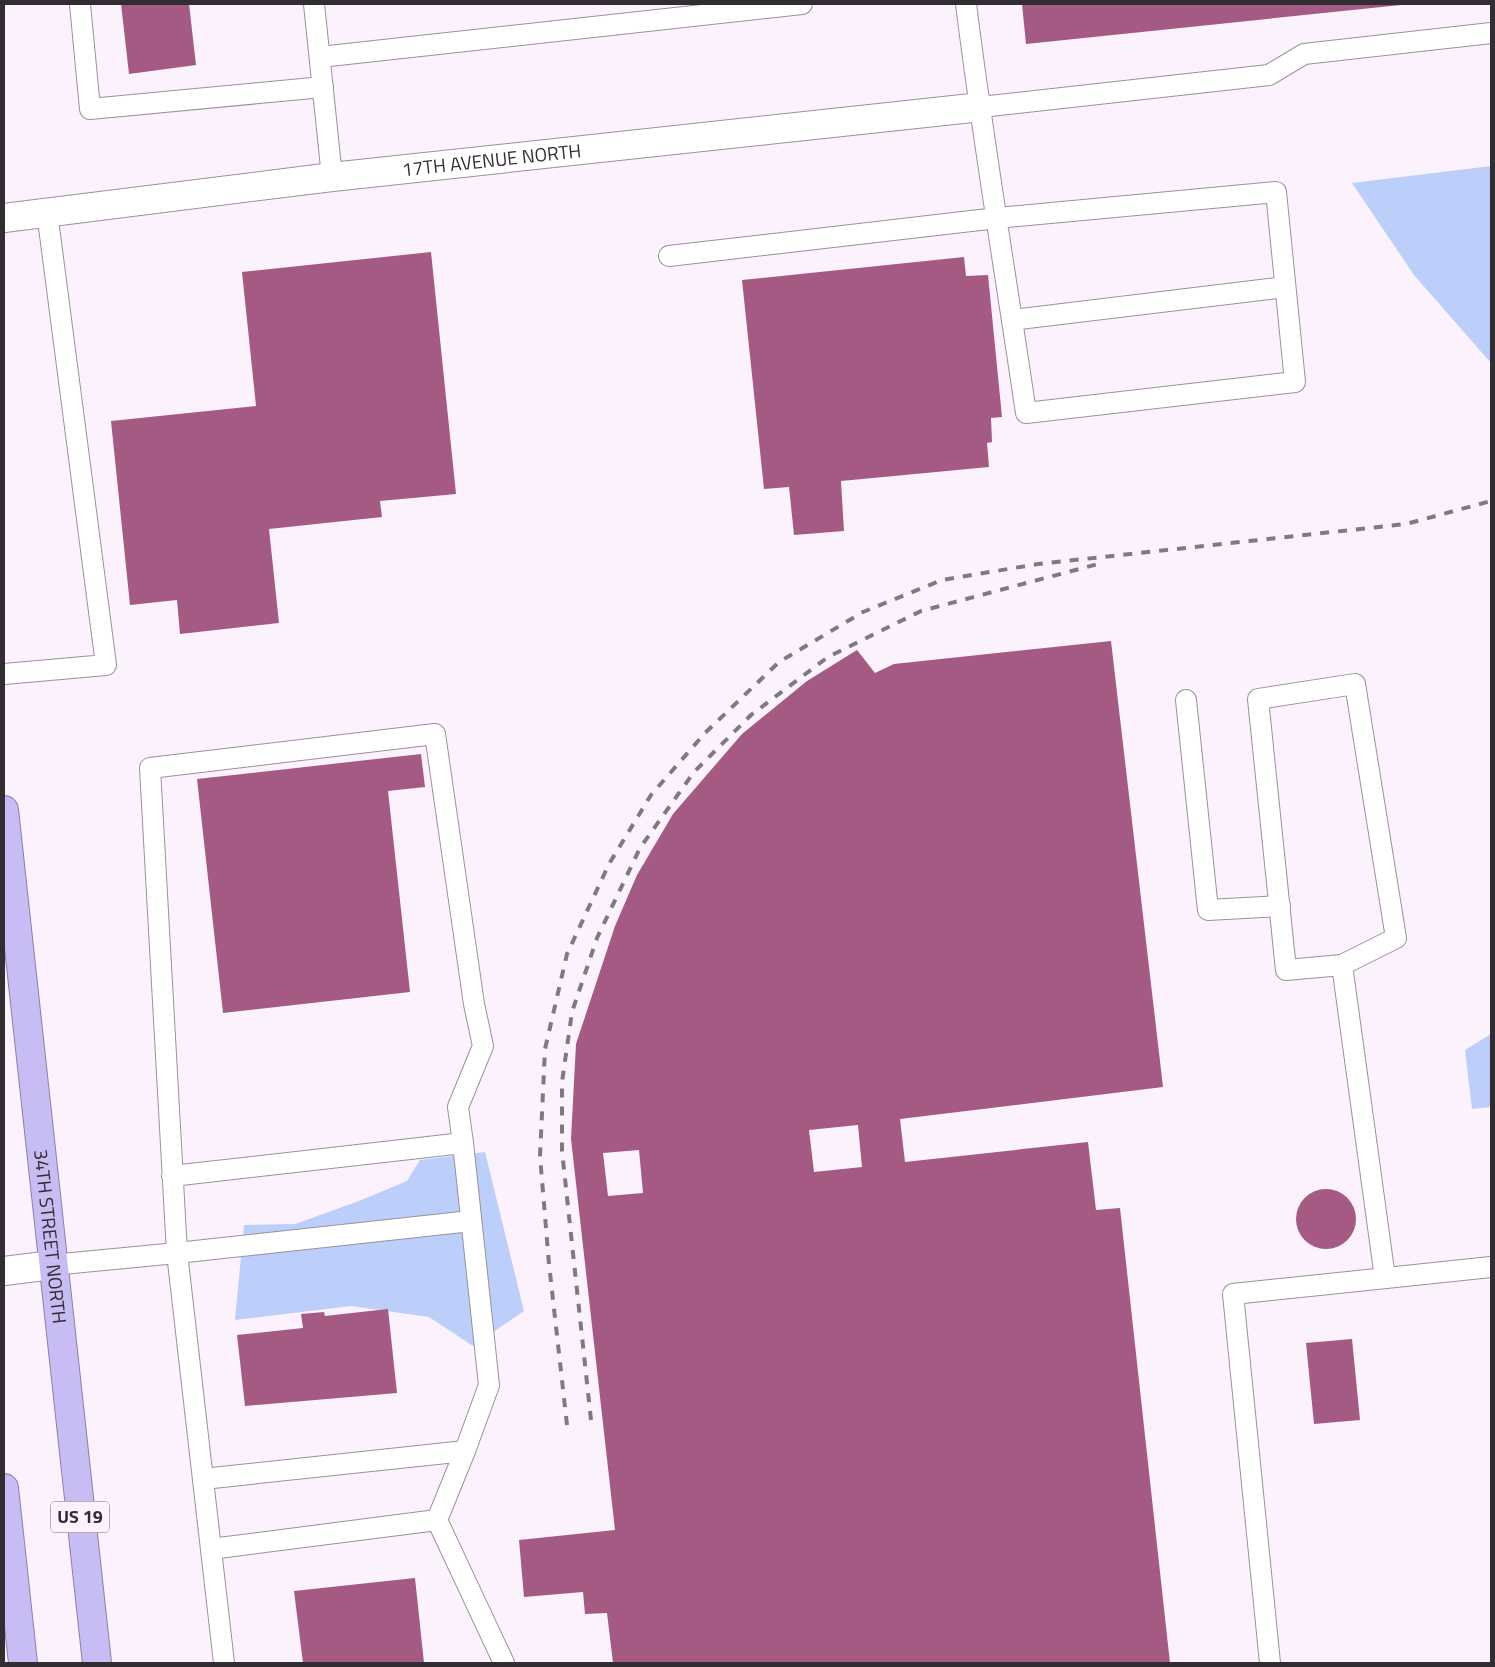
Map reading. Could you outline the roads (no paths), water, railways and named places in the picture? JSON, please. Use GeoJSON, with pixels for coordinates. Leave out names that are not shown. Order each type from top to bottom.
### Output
{"type":"FeatureCollection","features":[{"type":"Feature","properties":{"kind":"highway","name":"34TH STREET NORTH"},"geometry":{"type":"LineString","coordinates":[[4,810],[96,1663]]}},
{"type":"Feature","properties":{"kind":"highway"},"geometry":{"type":"LineString","coordinates":[[4,1488],[23,1663]]}},
{"type":"Feature","properties":{"kind":"street","name":"17TH AVENUE NORTH"},"geometry":{"type":"LineString","coordinates":[[4,218],[332,177],[981,107]]}},
{"type":"Feature","properties":{"kind":"street"},"geometry":{"type":"LineString","coordinates":[[4,1271],[52,1265]]}},
{"type":"Feature","properties":{"kind":"lane"},"geometry":{"type":"LineString","coordinates":[[80,4],[90,109],[323,87]]}},
{"type":"Feature","properties":{"kind":"lane"},"geometry":{"type":"LineString","coordinates":[[314,4],[332,177]]}},
{"type":"Feature","properties":{"kind":"lane"},"geometry":{"type":"LineString","coordinates":[[320,57],[802,4]]}},
{"type":"Feature","properties":{"kind":"lane"},"geometry":{"type":"LineString","coordinates":[[669,256],[997,218],[1276,192],[1295,382],[1026,413],[997,218],[966,4]]}},
{"type":"Feature","properties":{"kind":"lane"},"geometry":{"type":"LineString","coordinates":[[981,107],[1269,75],[1304,54],[1491,33]]}},
{"type":"Feature","properties":{"kind":"lane"},"geometry":{"type":"LineString","coordinates":[[4,674],[106,665],[48,212]]}},
{"type":"Feature","properties":{"kind":"lane"},"geometry":{"type":"LineString","coordinates":[[1012,320],[1285,287]]}},
{"type":"Feature","properties":{"kind":"lane"},"geometry":{"type":"LineString","coordinates":[[1355,684],[1396,938],[1342,965],[1286,970],[1258,699],[1355,684]]}},
{"type":"Feature","properties":{"kind":"lane"},"geometry":{"type":"LineString","coordinates":[[1186,700],[1208,910],[1280,906]]}},
{"type":"Feature","properties":{"kind":"lane"},"geometry":{"type":"LineString","coordinates":[[224,1663],[177,1253],[150,768],[435,734],[474,1004],[483,1046],[458,1107],[489,1385],[437,1520],[504,1663]]}},
{"type":"Feature","properties":{"kind":"lane"},"geometry":{"type":"LineString","coordinates":[[1342,965],[1385,1278]]}},
{"type":"Feature","properties":{"kind":"lane"},"geometry":{"type":"LineString","coordinates":[[172,1176],[463,1143]]}},
{"type":"Feature","properties":{"kind":"lane"},"geometry":{"type":"LineString","coordinates":[[52,1265],[471,1221]]}},
{"type":"Feature","properties":{"kind":"lane"},"geometry":{"type":"LineString","coordinates":[[1270,1663],[1233,1294],[1491,1267]]}},
{"type":"Feature","properties":{"kind":"lane"},"geometry":{"type":"LineString","coordinates":[[203,1479],[465,1451]]}},
{"type":"Feature","properties":{"kind":"lane"},"geometry":{"type":"LineString","coordinates":[[211,1549],[437,1520]]}},
{"type":"Feature","properties":{"kind":"water"},"geometry":{"type":"Polygon","coordinates":[[[1491,166],[1491,363],[1414,275],[1352,183],[1491,166]]]}},
{"type":"Feature","properties":{"kind":"water"},"geometry":{"type":"Polygon","coordinates":[[[1491,1034],[1491,1107],[1472,1109],[1465,1050],[1491,1034]]]}},
{"type":"Feature","properties":{"kind":"water"},"geometry":{"type":"Polygon","coordinates":[[[485,1152],[524,1311],[473,1346],[429,1317],[351,1306],[235,1320],[244,1225],[295,1224],[407,1181],[420,1160],[485,1152]]]}},
{"type":"Feature","properties":{"kind":"railway"},"geometry":{"type":"LineString","coordinates":[[567,1425],[549,1264],[540,1156],[545,1049],[567,954],[609,864],[651,795],[705,733],[779,662],[863,612],[942,580],[1038,564],[1406,524],[1491,501]]}},
{"type":"Feature","properties":{"kind":"railway"},"geometry":{"type":"LineString","coordinates":[[591,1420],[562,1151],[562,1082],[572,1012],[597,938],[640,848],[694,772],[751,715],[828,657],[921,611],[1098,564]]}}]}
